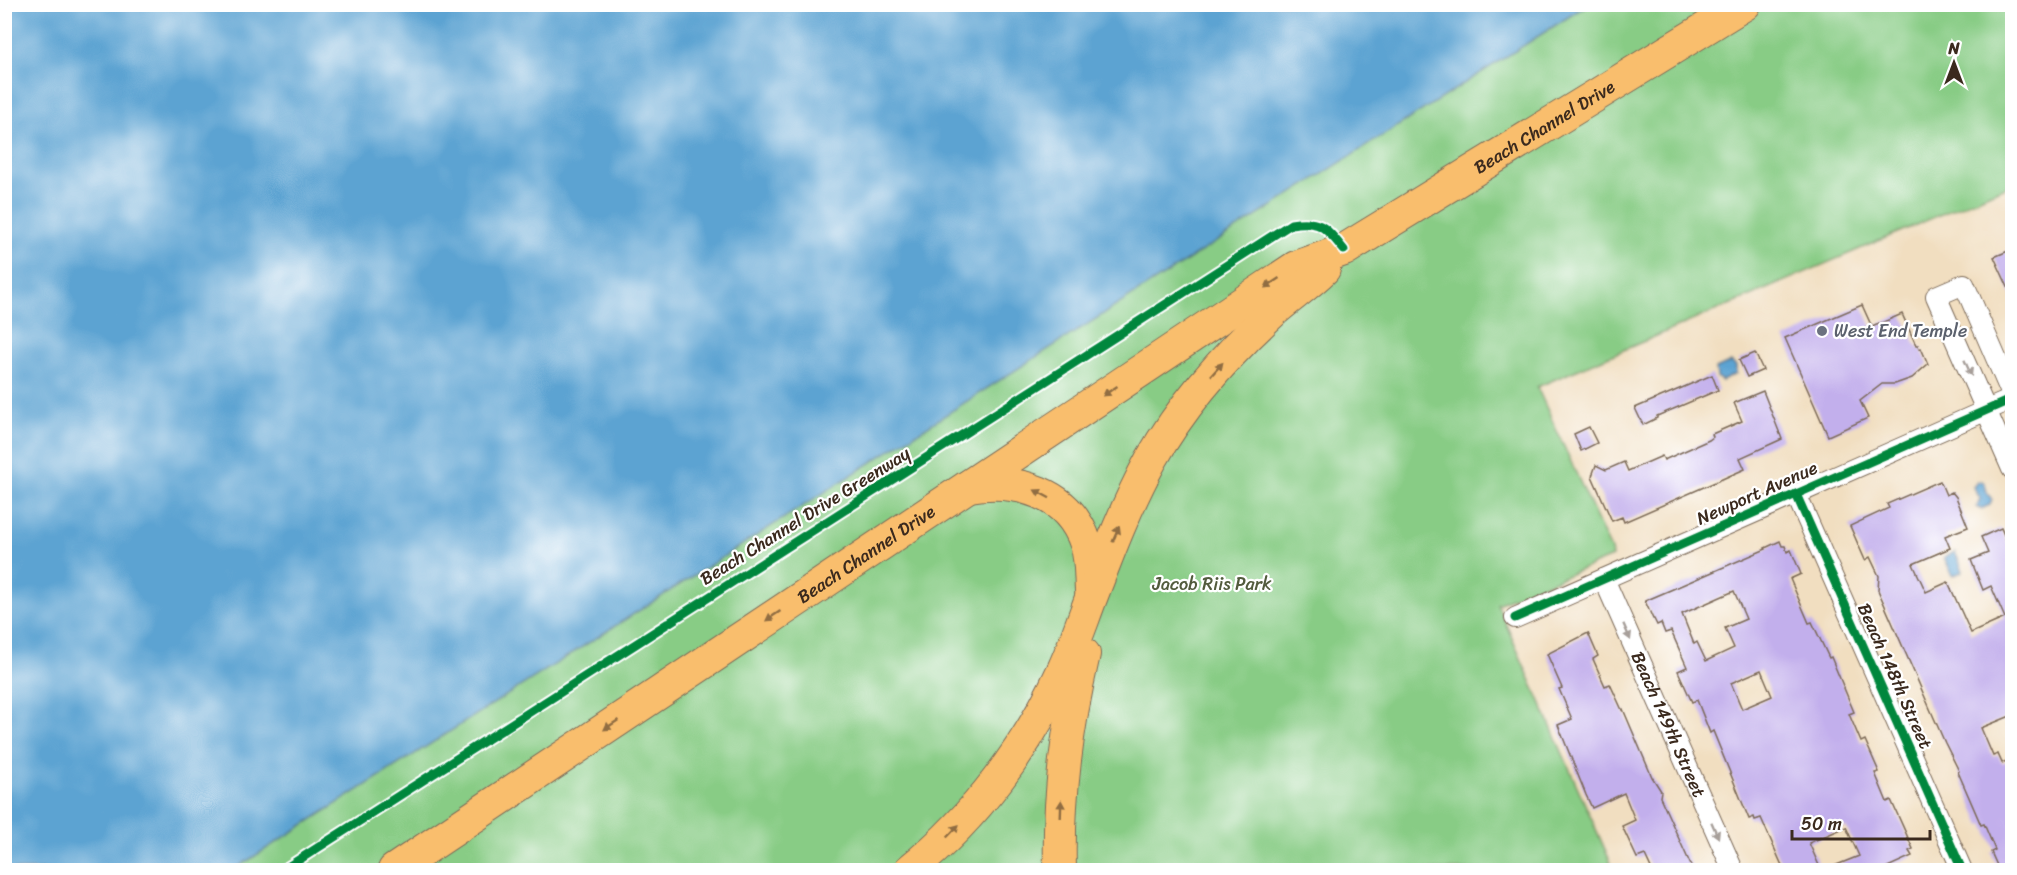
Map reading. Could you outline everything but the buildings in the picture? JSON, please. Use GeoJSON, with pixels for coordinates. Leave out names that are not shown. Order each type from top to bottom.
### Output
{"type":"FeatureCollection","features":[{"type":"Feature","properties":{"kind":"main road","name":"Beach Channel Drive"},"geometry":{"type":"LineString","coordinates":[[910,870],[954,830],[990,789],[1020,749],[1064,669],[1118,529],[1164,438],[1195,394],[1252,331],[1344,250],[1745,4]]}},
{"type":"Feature","properties":{"kind":"main road","name":"Beach Channel Drive"},"geometry":{"type":"LineString","coordinates":[[394,870],[1296,267],[1344,250]]}},
{"type":"Feature","properties":{"kind":"main road"},"geometry":{"type":"LineString","coordinates":[[968,486],[999,483],[1028,488],[1047,496],[1074,521],[1086,544],[1091,597],[1085,651],[1065,750],[1060,870]]}},
{"type":"Feature","properties":{"kind":"street"},"geometry":{"type":"LineString","coordinates":[[2013,397],[1964,284],[1936,296],[2013,469]]}},
{"type":"Feature","properties":{"kind":"street","name":"Newport Avenue"},"geometry":{"type":"LineString","coordinates":[[1515,618],[2013,397]]}},
{"type":"Feature","properties":{"kind":"street","name":"Beach 148th Street"},"geometry":{"type":"LineString","coordinates":[[1797,494],[1962,870]]}},
{"type":"Feature","properties":{"kind":"street","name":"Beach 149th Street"},"geometry":{"type":"LineString","coordinates":[[1604,579],[1732,870]]}},
{"type":"Feature","properties":{"kind":"green space","name":"Jacob Riis Park"},"geometry":{"type":"Polygon","coordinates":[[[1587,5],[2012,5],[2012,184],[1537,387],[1611,550],[1612,557],[1497,604],[1614,870],[233,870],[1587,5]]]}},
{"type":"Feature","properties":{"kind":"water"},"geometry":{"type":"Polygon","coordinates":[[[5,4],[1587,5],[233,870],[5,870],[5,4]]]}},
{"type":"Feature","properties":{"kind":"water"},"geometry":{"type":"Polygon","coordinates":[[[1731,362],[1736,366],[1736,374],[1722,381],[1717,377],[1716,369],[1731,362]]]}},
{"type":"Feature","properties":{"kind":"water"},"geometry":{"type":"Polygon","coordinates":[[[1982,481],[1992,500],[1990,505],[1981,509],[1977,507],[1980,498],[1973,487],[1977,482],[1982,481]]]}},
{"type":"Feature","properties":{"kind":"water"},"geometry":{"type":"Polygon","coordinates":[[[1955,552],[1963,571],[1953,576],[1944,557],[1955,552]]]}},
{"type":"Feature","properties":{"kind":"cycle path","name":"Beach Channel Drive Greenway"},"geometry":{"type":"LineString","coordinates":[[283,870],[1291,224],[1316,224],[1327,231],[1344,250]]}},
{"type":"Feature","properties":{"kind":"cycle path"},"geometry":{"type":"LineString","coordinates":[[1515,618],[2012,399]]}},
{"type":"Feature","properties":{"kind":"cycle path"},"geometry":{"type":"LineString","coordinates":[[1796,494],[1962,870]]}},
{"type":"Feature","properties":{"kind":"place","name":"West End Temple"},"geometry":{"type":"Point","coordinates":[1822,331]}}]}
